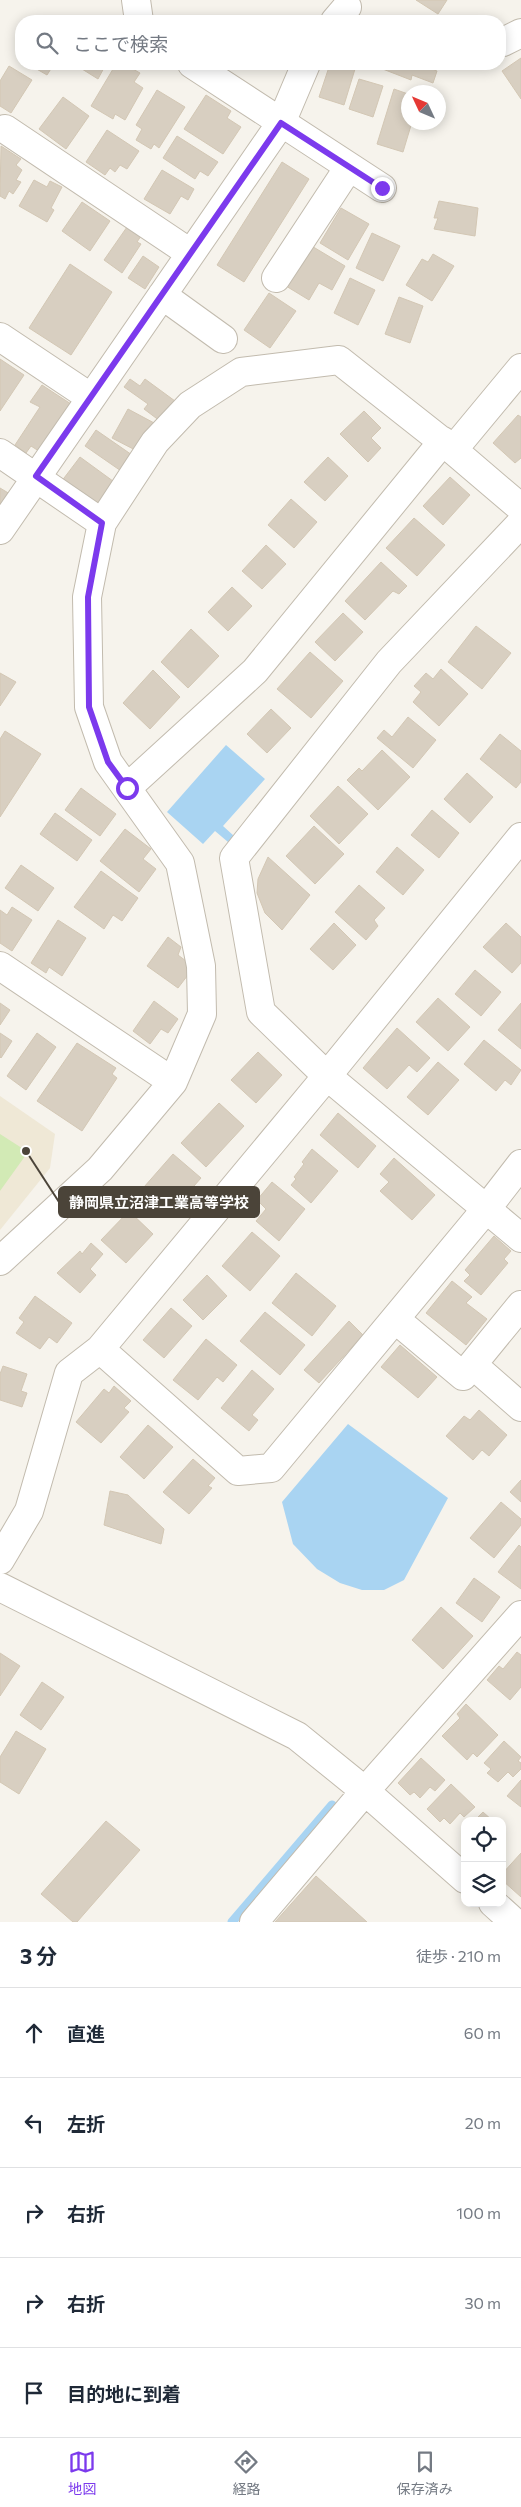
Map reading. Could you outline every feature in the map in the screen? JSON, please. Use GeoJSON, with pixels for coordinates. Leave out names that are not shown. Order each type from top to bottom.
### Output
{"type":"FeatureCollection","features":[{"type":"Feature","properties":{"kind":"street"},"geometry":{"type":"LineString","coordinates":[[136,0],[137,15]]}},
{"type":"Feature","properties":{"kind":"street"},"geometry":{"type":"LineString","coordinates":[[201,70],[382,188]]}},
{"type":"Feature","properties":{"kind":"street"},"geometry":{"type":"LineString","coordinates":[[0,530],[90,397],[281,123],[303,70]]}},
{"type":"Feature","properties":{"kind":"street"},"geometry":{"type":"LineString","coordinates":[[5,130],[190,253]]}},
{"type":"Feature","properties":{"kind":"street"},"geometry":{"type":"LineString","coordinates":[[276,278],[349,167]]}},
{"type":"Feature","properties":{"kind":"street"},"geometry":{"type":"LineString","coordinates":[[162,295],[223,339]]}},
{"type":"Feature","properties":{"kind":"street"},"geometry":{"type":"LineString","coordinates":[[0,337],[90,397]]}},
{"type":"Feature","properties":{"kind":"street"},"geometry":{"type":"LineString","coordinates":[[0,1261],[100,1170],[173,1082],[202,1014],[201,966],[180,863],[108,762],[89,707],[88,597],[102,523],[154,442],[190,405],[241,372],[339,360],[448,446],[521,508]]}},
{"type":"Feature","properties":{"kind":"street"},"geometry":{"type":"LineString","coordinates":[[127,788],[256,671],[448,446],[521,368]]}},
{"type":"Feature","properties":{"kind":"street"},"geometry":{"type":"LineString","coordinates":[[0,453],[102,523]]}},
{"type":"Feature","properties":{"kind":"street"},"geometry":{"type":"LineString","coordinates":[[521,523],[389,662],[234,858],[261,1012],[328,1076],[521,1238]]}},
{"type":"Feature","properties":{"kind":"street"},"geometry":{"type":"LineString","coordinates":[[0,1560],[29,1511],[69,1373],[100,1349],[328,1076],[521,837]]}},
{"type":"Feature","properties":{"kind":"street"},"geometry":{"type":"LineString","coordinates":[[0,966],[173,1082]]}},
{"type":"Feature","properties":{"kind":"street"},"geometry":{"type":"LineString","coordinates":[[100,1349],[238,1471],[271,1468],[487,1208],[521,1164]]}},
{"type":"Feature","properties":{"kind":"street"},"geometry":{"type":"LineString","coordinates":[[395,1319],[463,1376],[521,1305]]}},
{"type":"Feature","properties":{"kind":"street"},"geometry":{"type":"LineString","coordinates":[[473,1365],[521,1407]]}},
{"type":"Feature","properties":{"kind":"street"},"geometry":{"type":"LineString","coordinates":[[0,1587],[298,1736],[365,1791],[461,1875]]}},
{"type":"Feature","properties":{"kind":"street"},"geometry":{"type":"LineString","coordinates":[[254,1922],[365,1791],[521,1615]]}},
{"type":"Feature","properties":{"kind":"street"},"geometry":{"type":"LineString","coordinates":[[497,1907],[514,1922]]}},
{"type":"Feature","properties":{"kind":"shaded area"},"geometry":{"type":"Polygon","coordinates":[[[0,1096],[55,1134],[50,1168],[0,1230],[0,1096]]]}},
{"type":"Feature","properties":{"kind":"green space"},"geometry":{"type":"Polygon","coordinates":[[[0,1134],[28,1152],[0,1191],[0,1134]]]}},
{"type":"Feature","properties":{"kind":"water"},"geometry":{"type":"Polygon","coordinates":[[[226,745],[265,779],[223,826],[234,836],[228,842],[215,831],[203,844],[167,812],[226,745]]]}},
{"type":"Feature","properties":{"kind":"water"},"geometry":{"type":"Polygon","coordinates":[[[348,1424],[448,1498],[404,1580],[384,1590],[362,1590],[340,1583],[317,1569],[293,1544],[282,1502],[348,1424]]]}},
{"type":"Feature","properties":{"kind":"building"},"geometry":{"type":"Polygon","coordinates":[[[416,0],[447,0],[438,14],[416,0]]]}},
{"type":"Feature","properties":{"kind":"building"},"geometry":{"type":"Polygon","coordinates":[[[521,58],[521,99],[502,71],[521,58]]]}},
{"type":"Feature","properties":{"kind":"building"},"geometry":{"type":"Polygon","coordinates":[[[9,66],[32,80],[11,113],[0,106],[0,81],[9,66]]]}},
{"type":"Feature","properties":{"kind":"building"},"geometry":{"type":"Polygon","coordinates":[[[38,70],[50,70],[47,75],[38,70]]]}},
{"type":"Feature","properties":{"kind":"building"},"geometry":{"type":"Polygon","coordinates":[[[84,70],[103,70],[98,79],[84,70]]]}},
{"type":"Feature","properties":{"kind":"building"},"geometry":{"type":"Polygon","coordinates":[[[112,70],[135,70],[140,73],[134,82],[143,88],[125,120],[115,114],[113,119],[91,106],[112,70]]]}},
{"type":"Feature","properties":{"kind":"building"},"geometry":{"type":"Polygon","coordinates":[[[328,70],[355,70],[344,105],[319,97],[328,70]]]}},
{"type":"Feature","properties":{"kind":"building"},"geometry":{"type":"Polygon","coordinates":[[[385,70],[437,71],[433,83],[412,75],[411,80],[385,70]]]}},
{"type":"Feature","properties":{"kind":"building"},"geometry":{"type":"Polygon","coordinates":[[[359,79],[383,86],[373,117],[349,109],[359,79]]]}},
{"type":"Feature","properties":{"kind":"building"},"geometry":{"type":"Polygon","coordinates":[[[394,89],[401,92],[401,130],[410,130],[403,152],[377,144],[394,89]]]}},
{"type":"Feature","properties":{"kind":"building"},"geometry":{"type":"Polygon","coordinates":[[[157,90],[185,107],[159,148],[154,144],[151,149],[136,140],[142,129],[136,125],[157,90]]]}},
{"type":"Feature","properties":{"kind":"building"},"geometry":{"type":"Polygon","coordinates":[[[206,95],[231,111],[227,118],[241,127],[223,154],[184,129],[206,95]]]}},
{"type":"Feature","properties":{"kind":"building"},"geometry":{"type":"Polygon","coordinates":[[[63,97],[89,116],[66,149],[39,129],[63,97]]]}},
{"type":"Feature","properties":{"kind":"building"},"geometry":{"type":"Polygon","coordinates":[[[107,130],[139,151],[127,169],[120,165],[115,172],[110,168],[105,175],[86,162],[107,130]]]}},
{"type":"Feature","properties":{"kind":"building"},"geometry":{"type":"Polygon","coordinates":[[[177,136],[218,162],[208,176],[200,171],[195,179],[163,158],[177,136]]]}},
{"type":"Feature","properties":{"kind":"building"},"geometry":{"type":"Polygon","coordinates":[[[1,146],[21,159],[16,165],[22,170],[16,180],[21,182],[13,194],[9,191],[5,199],[0,196],[1,146]]]}},
{"type":"Feature","properties":{"kind":"building"},"geometry":{"type":"Polygon","coordinates":[[[282,162],[309,179],[244,282],[217,265],[282,162]]]}},
{"type":"Feature","properties":{"kind":"building"},"geometry":{"type":"Polygon","coordinates":[[[162,170],[194,189],[188,200],[181,196],[170,214],[144,199],[162,170]]]}},
{"type":"Feature","properties":{"kind":"building"},"geometry":{"type":"Polygon","coordinates":[[[34,180],[47,187],[50,181],[62,187],[51,208],[54,210],[47,222],[19,206],[34,180]]]}},
{"type":"Feature","properties":{"kind":"building"},"geometry":{"type":"Polygon","coordinates":[[[439,201],[478,208],[475,236],[434,229],[438,218],[434,218],[439,201]]]}},
{"type":"Feature","properties":{"kind":"building"},"geometry":{"type":"Polygon","coordinates":[[[82,202],[110,221],[90,251],[62,231],[82,202]]]}},
{"type":"Feature","properties":{"kind":"building"},"geometry":{"type":"Polygon","coordinates":[[[341,208],[369,224],[348,260],[320,243],[341,208]]]}},
{"type":"Feature","properties":{"kind":"building"},"geometry":{"type":"Polygon","coordinates":[[[127,227],[141,236],[137,242],[141,244],[122,273],[104,260],[127,227]]]}},
{"type":"Feature","properties":{"kind":"building"},"geometry":{"type":"Polygon","coordinates":[[[372,233],[400,246],[383,281],[356,268],[372,233]]]}},
{"type":"Feature","properties":{"kind":"building"},"geometry":{"type":"Polygon","coordinates":[[[310,245],[345,266],[332,290],[319,283],[309,300],[286,286],[310,245]]]}},
{"type":"Feature","properties":{"kind":"building"},"geometry":{"type":"Polygon","coordinates":[[[433,254],[454,266],[432,301],[406,285],[422,259],[428,262],[433,254]]]}},
{"type":"Feature","properties":{"kind":"building"},"geometry":{"type":"Polygon","coordinates":[[[143,256],[159,267],[145,289],[128,278],[143,256]]]}},
{"type":"Feature","properties":{"kind":"building"},"geometry":{"type":"Polygon","coordinates":[[[70,264],[112,292],[71,355],[29,328],[70,264]]]}},
{"type":"Feature","properties":{"kind":"building"},"geometry":{"type":"Polygon","coordinates":[[[350,278],[375,290],[358,325],[334,313],[350,278]]]}},
{"type":"Feature","properties":{"kind":"building"},"geometry":{"type":"Polygon","coordinates":[[[269,293],[296,311],[270,348],[244,330],[269,293]]]}},
{"type":"Feature","properties":{"kind":"building"},"geometry":{"type":"Polygon","coordinates":[[[399,297],[423,306],[410,343],[385,334],[399,297]]]}},
{"type":"Feature","properties":{"kind":"building"},"geometry":{"type":"Polygon","coordinates":[[[0,359],[24,375],[0,411],[0,359]]]}},
{"type":"Feature","properties":{"kind":"building"},"geometry":{"type":"Polygon","coordinates":[[[130,379],[140,386],[145,379],[175,401],[160,421],[144,409],[148,404],[124,387],[130,379]]]}},
{"type":"Feature","properties":{"kind":"building"},"geometry":{"type":"Polygon","coordinates":[[[42,385],[71,404],[45,455],[31,446],[26,453],[15,445],[40,407],[30,402],[42,385]]]}},
{"type":"Feature","properties":{"kind":"building"},"geometry":{"type":"Polygon","coordinates":[[[128,409],[156,424],[141,453],[112,438],[128,409]]]}},
{"type":"Feature","properties":{"kind":"building"},"geometry":{"type":"Polygon","coordinates":[[[364,411],[381,428],[371,438],[381,448],[368,462],[340,434],[364,411]]]}},
{"type":"Feature","properties":{"kind":"building"},"geometry":{"type":"Polygon","coordinates":[[[518,415],[521,417],[521,458],[515,463],[493,443],[518,415]]]}},
{"type":"Feature","properties":{"kind":"building"},"geometry":{"type":"Polygon","coordinates":[[[96,430],[135,457],[124,473],[85,446],[96,430]]]}},
{"type":"Feature","properties":{"kind":"building"},"geometry":{"type":"Polygon","coordinates":[[[80,457],[117,484],[99,509],[61,482],[80,457]]]}},
{"type":"Feature","properties":{"kind":"building"},"geometry":{"type":"Polygon","coordinates":[[[328,457],[348,476],[325,501],[304,482],[328,457]]]}},
{"type":"Feature","properties":{"kind":"building"},"geometry":{"type":"Polygon","coordinates":[[[450,477],[470,495],[443,525],[423,506],[450,477]]]}},
{"type":"Feature","properties":{"kind":"building"},"geometry":{"type":"Polygon","coordinates":[[[0,488],[10,494],[0,511],[0,488]]]}},
{"type":"Feature","properties":{"kind":"building"},"geometry":{"type":"Polygon","coordinates":[[[291,499],[317,522],[294,548],[268,525],[291,499]]]}},
{"type":"Feature","properties":{"kind":"building"},"geometry":{"type":"Polygon","coordinates":[[[414,518],[445,545],[417,576],[386,548],[414,518]]]}},
{"type":"Feature","properties":{"kind":"building"},"geometry":{"type":"Polygon","coordinates":[[[266,545],[286,564],[262,589],[242,571],[266,545]]]}},
{"type":"Feature","properties":{"kind":"building"},"geometry":{"type":"Polygon","coordinates":[[[381,562],[407,586],[399,594],[393,591],[365,620],[345,601],[381,562]]]}},
{"type":"Feature","properties":{"kind":"building"},"geometry":{"type":"Polygon","coordinates":[[[232,587],[252,606],[228,631],[208,612],[232,587]]]}},
{"type":"Feature","properties":{"kind":"building"},"geometry":{"type":"Polygon","coordinates":[[[343,613],[363,632],[335,661],[315,642],[343,613]]]}},
{"type":"Feature","properties":{"kind":"building"},"geometry":{"type":"Polygon","coordinates":[[[476,626],[511,653],[482,689],[448,662],[476,626]]]}},
{"type":"Feature","properties":{"kind":"building"},"geometry":{"type":"Polygon","coordinates":[[[191,629],[219,656],[188,688],[161,662],[191,629]]]}},
{"type":"Feature","properties":{"kind":"building"},"geometry":{"type":"Polygon","coordinates":[[[310,652],[343,681],[311,718],[277,689],[310,652]]]}},
{"type":"Feature","properties":{"kind":"building"},"geometry":{"type":"Polygon","coordinates":[[[441,669],[468,694],[439,726],[413,702],[421,692],[414,686],[426,673],[433,679],[441,669]]]}},
{"type":"Feature","properties":{"kind":"building"},"geometry":{"type":"Polygon","coordinates":[[[153,670],[180,697],[150,729],[123,703],[153,670]]]}},
{"type":"Feature","properties":{"kind":"building"},"geometry":{"type":"Polygon","coordinates":[[[0,673],[16,682],[0,706],[0,673]]]}},
{"type":"Feature","properties":{"kind":"building"},"geometry":{"type":"Polygon","coordinates":[[[271,709],[291,728],[267,753],[247,734],[271,709]]]}},
{"type":"Feature","properties":{"kind":"building"},"geometry":{"type":"Polygon","coordinates":[[[408,717],[436,740],[413,768],[377,738],[384,730],[392,737],[408,717]]]}},
{"type":"Feature","properties":{"kind":"building"},"geometry":{"type":"Polygon","coordinates":[[[5,731],[41,754],[0,817],[0,739],[5,731]]]}},
{"type":"Feature","properties":{"kind":"building"},"geometry":{"type":"Polygon","coordinates":[[[500,734],[521,751],[521,782],[516,788],[480,759],[500,734]]]}},
{"type":"Feature","properties":{"kind":"building"},"geometry":{"type":"Polygon","coordinates":[[[382,750],[410,777],[378,810],[347,780],[359,768],[362,771],[382,750]]]}},
{"type":"Feature","properties":{"kind":"building"},"geometry":{"type":"Polygon","coordinates":[[[467,773],[493,797],[470,823],[444,799],[467,773]]]}},
{"type":"Feature","properties":{"kind":"building"},"geometry":{"type":"Polygon","coordinates":[[[338,786],[368,814],[339,844],[310,816],[338,786]]]}},
{"type":"Feature","properties":{"kind":"building"},"geometry":{"type":"Polygon","coordinates":[[[81,788],[116,814],[100,836],[65,810],[81,788]]]}},
{"type":"Feature","properties":{"kind":"building"},"geometry":{"type":"Polygon","coordinates":[[[432,810],[459,833],[439,858],[411,835],[432,810]]]}},
{"type":"Feature","properties":{"kind":"building"},"geometry":{"type":"Polygon","coordinates":[[[55,813],[92,840],[77,861],[40,834],[55,813]]]}},
{"type":"Feature","properties":{"kind":"building"},"geometry":{"type":"Polygon","coordinates":[[[314,826],[344,854],[315,884],[286,856],[314,826]]]}},
{"type":"Feature","properties":{"kind":"building"},"geometry":{"type":"Polygon","coordinates":[[[125,829],[151,849],[143,859],[156,869],[139,892],[100,861],[125,829]]]}},
{"type":"Feature","properties":{"kind":"building"},"geometry":{"type":"Polygon","coordinates":[[[397,847],[424,870],[403,895],[376,872],[397,847]]]}},
{"type":"Feature","properties":{"kind":"building"},"geometry":{"type":"Polygon","coordinates":[[[268,857],[310,895],[282,930],[265,913],[257,893],[258,879],[268,857]]]}},
{"type":"Feature","properties":{"kind":"building"},"geometry":{"type":"Polygon","coordinates":[[[21,865],[54,888],[38,911],[5,888],[21,865]]]}},
{"type":"Feature","properties":{"kind":"building"},"geometry":{"type":"Polygon","coordinates":[[[101,871],[138,898],[122,921],[113,915],[104,929],[74,907],[101,871]]]}},
{"type":"Feature","properties":{"kind":"building"},"geometry":{"type":"Polygon","coordinates":[[[359,885],[385,908],[374,920],[378,926],[366,940],[335,912],[359,885]]]}},
{"type":"Feature","properties":{"kind":"building"},"geometry":{"type":"Polygon","coordinates":[[[12,907],[32,920],[12,951],[0,943],[0,910],[7,915],[12,907]]]}},
{"type":"Feature","properties":{"kind":"building"},"geometry":{"type":"Polygon","coordinates":[[[58,920],[86,938],[62,976],[49,967],[46,973],[31,963],[58,920]]]}},
{"type":"Feature","properties":{"kind":"building"},"geometry":{"type":"Polygon","coordinates":[[[334,923],[356,945],[333,970],[310,949],[334,923]]]}},
{"type":"Feature","properties":{"kind":"building"},"geometry":{"type":"Polygon","coordinates":[[[506,923],[521,937],[521,963],[512,973],[483,947],[506,923]]]}},
{"type":"Feature","properties":{"kind":"building"},"geometry":{"type":"Polygon","coordinates":[[[168,937],[181,947],[178,955],[194,967],[178,988],[147,966],[168,937]]]}},
{"type":"Feature","properties":{"kind":"building"},"geometry":{"type":"Polygon","coordinates":[[[475,970],[501,992],[481,1016],[455,994],[475,970]]]}},
{"type":"Feature","properties":{"kind":"building"},"geometry":{"type":"Polygon","coordinates":[[[438,998],[470,1027],[448,1051],[416,1022],[438,998]]]}},
{"type":"Feature","properties":{"kind":"building"},"geometry":{"type":"Polygon","coordinates":[[[154,1001],[178,1019],[168,1033],[161,1029],[150,1044],[133,1031],[154,1001]]]}},
{"type":"Feature","properties":{"kind":"building"},"geometry":{"type":"Polygon","coordinates":[[[0,1003],[10,1010],[0,1025],[0,1003]]]}},
{"type":"Feature","properties":{"kind":"building"},"geometry":{"type":"Polygon","coordinates":[[[521,1003],[521,1049],[498,1030],[521,1003]]]}},
{"type":"Feature","properties":{"kind":"building"},"geometry":{"type":"Polygon","coordinates":[[[397,1028],[430,1058],[417,1072],[409,1065],[387,1089],[363,1068],[397,1028]]]}},
{"type":"Feature","properties":{"kind":"building"},"geometry":{"type":"Polygon","coordinates":[[[0,1033],[12,1041],[1,1058],[0,1057],[0,1033]]]}},
{"type":"Feature","properties":{"kind":"building"},"geometry":{"type":"Polygon","coordinates":[[[37,1033],[56,1047],[26,1090],[7,1076],[37,1033]]]}},
{"type":"Feature","properties":{"kind":"building"},"geometry":{"type":"Polygon","coordinates":[[[484,1040],[521,1070],[511,1085],[505,1080],[496,1091],[464,1064],[484,1040]]]}},
{"type":"Feature","properties":{"kind":"building"},"geometry":{"type":"Polygon","coordinates":[[[77,1043],[116,1068],[112,1074],[117,1078],[82,1131],[37,1101],[77,1043]]]}},
{"type":"Feature","properties":{"kind":"building"},"geometry":{"type":"Polygon","coordinates":[[[258,1052],[282,1075],[256,1103],[231,1080],[258,1052]]]}},
{"type":"Feature","properties":{"kind":"building"},"geometry":{"type":"Polygon","coordinates":[[[438,1062],[459,1080],[428,1115],[407,1097],[438,1062]]]}},
{"type":"Feature","properties":{"kind":"building"},"geometry":{"type":"Polygon","coordinates":[[[219,1103],[244,1126],[206,1167],[181,1143],[219,1103]]]}},
{"type":"Feature","properties":{"kind":"building"},"geometry":{"type":"Polygon","coordinates":[[[338,1113],[376,1146],[358,1168],[320,1135],[338,1113]]]}},
{"type":"Feature","properties":{"kind":"building"},"geometry":{"type":"Polygon","coordinates":[[[312,1149],[338,1171],[311,1203],[291,1185],[296,1179],[294,1177],[304,1164],[302,1162],[312,1149]]]}},
{"type":"Feature","properties":{"kind":"building"},"geometry":{"type":"Polygon","coordinates":[[[173,1154],[201,1178],[172,1211],[144,1187],[173,1154]]]}},
{"type":"Feature","properties":{"kind":"building"},"geometry":{"type":"Polygon","coordinates":[[[394,1158],[435,1195],[412,1220],[380,1191],[389,1182],[380,1174],[394,1158]]]}},
{"type":"Feature","properties":{"kind":"building"},"geometry":{"type":"Polygon","coordinates":[[[272,1182],[305,1209],[279,1241],[256,1221],[266,1209],[257,1200],[272,1182]]]}},
{"type":"Feature","properties":{"kind":"building"},"geometry":{"type":"Polygon","coordinates":[[[129,1211],[153,1234],[126,1263],[101,1240],[129,1211]]]}},
{"type":"Feature","properties":{"kind":"building"},"geometry":{"type":"Polygon","coordinates":[[[252,1232],[280,1256],[250,1291],[222,1266],[252,1232]]]}},
{"type":"Feature","properties":{"kind":"building"},"geometry":{"type":"Polygon","coordinates":[[[494,1236],[511,1251],[504,1259],[508,1263],[481,1295],[464,1281],[470,1275],[465,1270],[494,1236]]]}},
{"type":"Feature","properties":{"kind":"building"},"geometry":{"type":"Polygon","coordinates":[[[91,1243],[103,1254],[90,1269],[96,1275],[80,1293],[57,1273],[80,1251],[82,1254],[91,1243]]]}},
{"type":"Feature","properties":{"kind":"building"},"geometry":{"type":"Polygon","coordinates":[[[296,1273],[336,1306],[312,1336],[272,1303],[296,1273]]]}},
{"type":"Feature","properties":{"kind":"building"},"geometry":{"type":"Polygon","coordinates":[[[207,1275],[227,1296],[203,1320],[183,1300],[207,1275]]]}},
{"type":"Feature","properties":{"kind":"building"},"geometry":{"type":"Polygon","coordinates":[[[452,1281],[472,1297],[466,1303],[487,1319],[466,1345],[426,1313],[452,1281]]]}},
{"type":"Feature","properties":{"kind":"building"},"geometry":{"type":"Polygon","coordinates":[[[35,1296],[72,1323],[57,1343],[49,1337],[40,1349],[16,1333],[24,1322],[19,1318],[35,1296]]]}},
{"type":"Feature","properties":{"kind":"building"},"geometry":{"type":"Polygon","coordinates":[[[171,1308],[192,1326],[164,1358],[143,1340],[171,1308]]]}},
{"type":"Feature","properties":{"kind":"building"},"geometry":{"type":"Polygon","coordinates":[[[265,1312],[305,1345],[280,1375],[240,1341],[265,1312]]]}},
{"type":"Feature","properties":{"kind":"building"},"geometry":{"type":"Polygon","coordinates":[[[349,1321],[363,1335],[319,1383],[304,1370],[349,1321]]]}},
{"type":"Feature","properties":{"kind":"building"},"geometry":{"type":"Polygon","coordinates":[[[206,1339],[237,1365],[223,1382],[217,1377],[198,1400],[173,1380],[206,1339]]]}},
{"type":"Feature","properties":{"kind":"building"},"geometry":{"type":"Polygon","coordinates":[[[400,1345],[437,1377],[418,1398],[381,1367],[400,1345]]]}},
{"type":"Feature","properties":{"kind":"building"},"geometry":{"type":"Polygon","coordinates":[[[3,1366],[27,1374],[21,1391],[27,1393],[22,1407],[0,1400],[0,1374],[3,1366]]]}},
{"type":"Feature","properties":{"kind":"building"},"geometry":{"type":"Polygon","coordinates":[[[252,1370],[274,1389],[252,1415],[258,1420],[249,1431],[221,1408],[252,1370]]]}},
{"type":"Feature","properties":{"kind":"building"},"geometry":{"type":"Polygon","coordinates":[[[114,1386],[131,1401],[124,1408],[129,1412],[101,1443],[76,1422],[104,1389],[109,1393],[114,1386]]]}},
{"type":"Feature","properties":{"kind":"building"},"geometry":{"type":"Polygon","coordinates":[[[479,1410],[507,1435],[489,1456],[482,1450],[473,1460],[446,1436],[464,1416],[470,1420],[479,1410]]]}},
{"type":"Feature","properties":{"kind":"building"},"geometry":{"type":"Polygon","coordinates":[[[148,1425],[173,1447],[144,1479],[120,1457],[148,1425]]]}},
{"type":"Feature","properties":{"kind":"building"},"geometry":{"type":"Polygon","coordinates":[[[193,1459],[215,1478],[208,1486],[212,1488],[189,1514],[163,1492],[193,1459]]]}},
{"type":"Feature","properties":{"kind":"building"},"geometry":{"type":"Polygon","coordinates":[[[521,1480],[521,1502],[510,1492],[521,1480]]]}},
{"type":"Feature","properties":{"kind":"building"},"geometry":{"type":"Polygon","coordinates":[[[110,1491],[128,1495],[164,1529],[161,1544],[104,1525],[110,1491]]]}},
{"type":"Feature","properties":{"kind":"building"},"geometry":{"type":"Polygon","coordinates":[[[501,1502],[521,1519],[521,1525],[494,1558],[470,1538],[501,1502]]]}},
{"type":"Feature","properties":{"kind":"building"},"geometry":{"type":"Polygon","coordinates":[[[519,1545],[521,1547],[521,1589],[498,1572],[519,1545]]]}},
{"type":"Feature","properties":{"kind":"building"},"geometry":{"type":"Polygon","coordinates":[[[474,1578],[500,1597],[482,1622],[456,1603],[474,1578]]]}},
{"type":"Feature","properties":{"kind":"building"},"geometry":{"type":"Polygon","coordinates":[[[441,1607],[473,1636],[443,1669],[412,1640],[441,1607]]]}},
{"type":"Feature","properties":{"kind":"building"},"geometry":{"type":"Polygon","coordinates":[[[517,1652],[521,1655],[521,1687],[510,1700],[487,1680],[499,1666],[503,1669],[517,1652]]]}},
{"type":"Feature","properties":{"kind":"building"},"geometry":{"type":"Polygon","coordinates":[[[0,1653],[20,1666],[0,1696],[0,1653]]]}},
{"type":"Feature","properties":{"kind":"building"},"geometry":{"type":"Polygon","coordinates":[[[42,1682],[64,1697],[41,1730],[20,1715],[42,1682]]]}},
{"type":"Feature","properties":{"kind":"building"},"geometry":{"type":"Polygon","coordinates":[[[466,1704],[498,1735],[477,1757],[473,1753],[467,1760],[442,1736],[460,1718],[457,1714],[466,1704]]]}},
{"type":"Feature","properties":{"kind":"building"},"geometry":{"type":"Polygon","coordinates":[[[16,1731],[46,1749],[19,1794],[0,1782],[0,1757],[16,1731]]]}},
{"type":"Feature","properties":{"kind":"building"},"geometry":{"type":"Polygon","coordinates":[[[504,1741],[521,1757],[518,1761],[521,1763],[521,1769],[513,1777],[508,1772],[498,1782],[487,1773],[491,1769],[484,1763],[504,1741]]]}},
{"type":"Feature","properties":{"kind":"building"},"geometry":{"type":"Polygon","coordinates":[[[421,1758],[445,1780],[435,1791],[430,1787],[420,1798],[414,1792],[410,1795],[398,1783],[421,1758]]]}},
{"type":"Feature","properties":{"kind":"building"},"geometry":{"type":"Polygon","coordinates":[[[521,1780],[521,1807],[507,1796],[521,1780]]]}},
{"type":"Feature","properties":{"kind":"building"},"geometry":{"type":"Polygon","coordinates":[[[451,1784],[475,1807],[464,1817],[460,1813],[450,1824],[444,1818],[440,1822],[427,1809],[451,1784]]]}},
{"type":"Feature","properties":{"kind":"building"},"geometry":{"type":"Polygon","coordinates":[[[483,1812],[489,1817],[478,1817],[483,1812]]]}},
{"type":"Feature","properties":{"kind":"building"},"geometry":{"type":"Polygon","coordinates":[[[106,1821],[140,1850],[77,1922],[73,1922],[41,1894],[106,1821]]]}},
{"type":"Feature","properties":{"kind":"building"},"geometry":{"type":"Polygon","coordinates":[[[521,1853],[521,1897],[506,1884],[506,1870],[521,1853]]]}},
{"type":"Feature","properties":{"kind":"building"},"geometry":{"type":"Polygon","coordinates":[[[316,1876],[367,1922],[275,1922],[316,1876]]]}},
{"type":"Feature","properties":{"kind":"waterway"},"geometry":{"type":"LineString","coordinates":[[232,1922],[332,1805]]}},
{"type":"Feature","properties":{"kind":"place","name":"静岡県立沼津工業高等学校"},"geometry":{"type":"Point","coordinates":[26,1151]}},
{"type":"Feature","properties":{"kind":"route"},"geometry":{"type":"LineString","coordinates":[[127,788],[108,762],[89,707],[88,597],[102,523],[36,476],[281,123],[382,188]]}}]}
